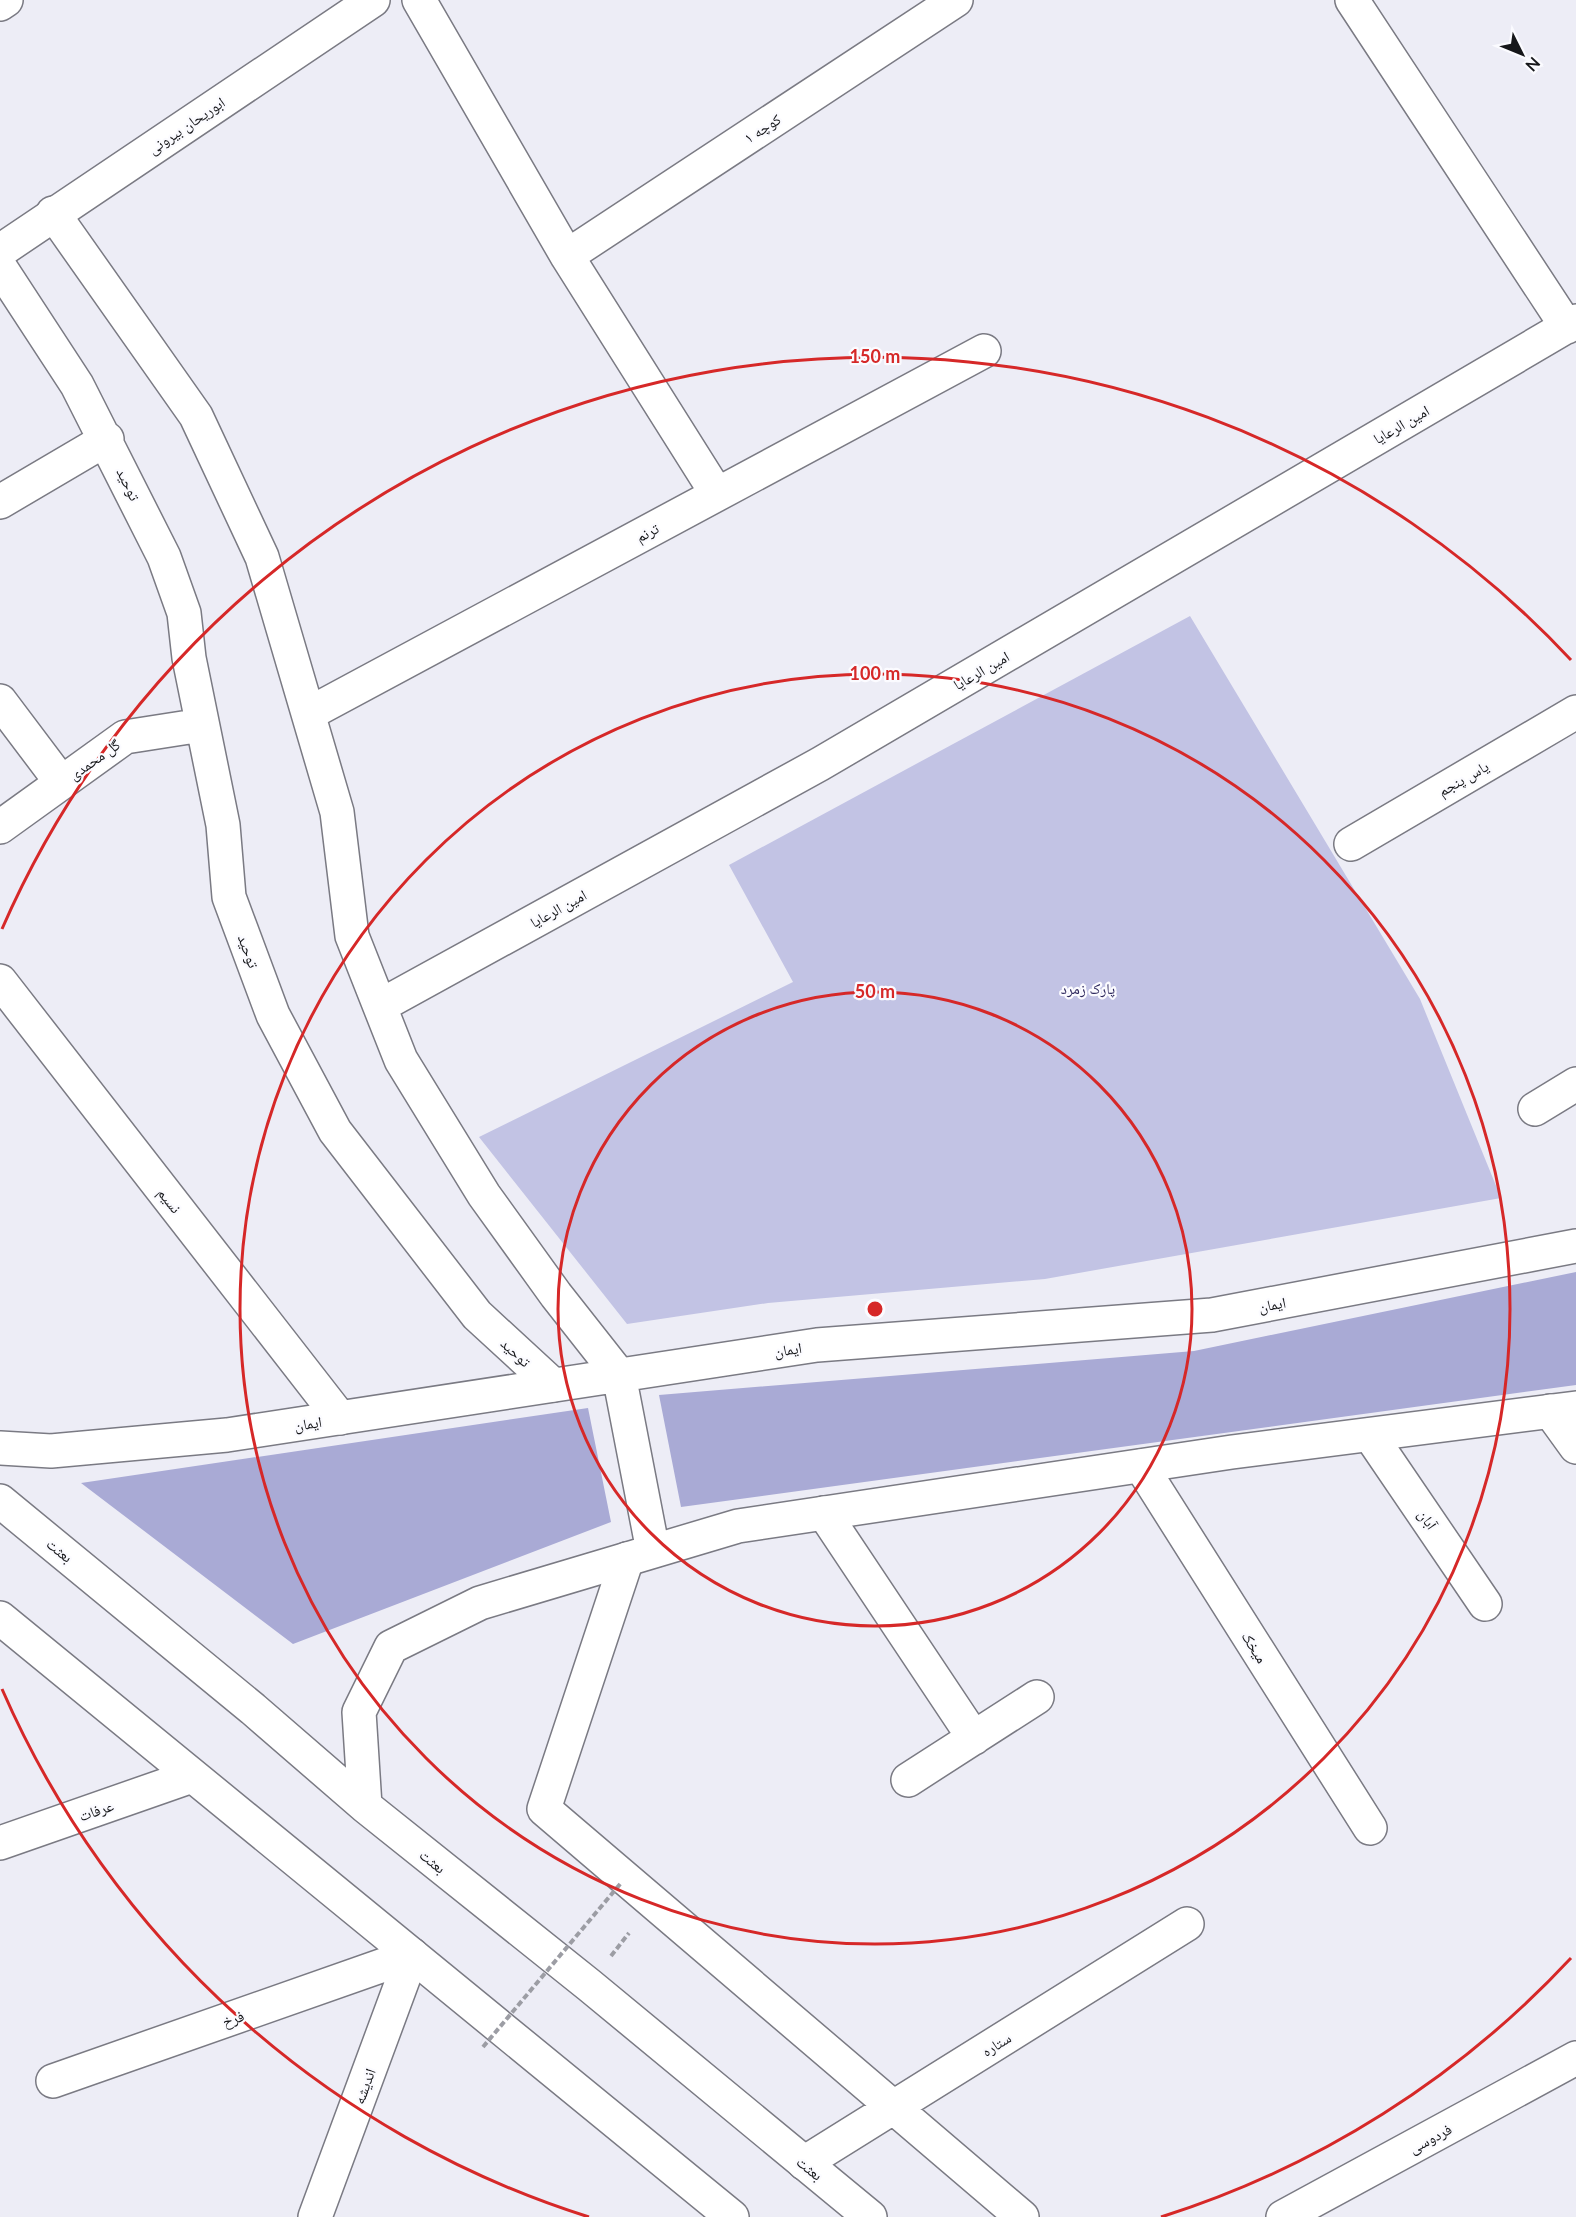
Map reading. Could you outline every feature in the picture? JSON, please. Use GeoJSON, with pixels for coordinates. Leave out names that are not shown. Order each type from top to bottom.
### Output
{"type":"FeatureCollection","features":[{"type":"Feature","properties":{"kind":"street"},"geometry":{"type":"LineString","coordinates":[[0,4],[6,0]]}},
{"type":"Feature","properties":{"kind":"street","name":"ابوریحان بیرونی"},"geometry":{"type":"LineString","coordinates":[[0,251],[53,213],[373,0]]}},
{"type":"Feature","properties":{"kind":"street"},"geometry":{"type":"LineString","coordinates":[[419,0],[567,256],[717,494]]}},
{"type":"Feature","properties":{"kind":"street","name":"کوچه ۱"},"geometry":{"type":"LineString","coordinates":[[567,256],[956,0]]}},
{"type":"Feature","properties":{"kind":"street"},"geometry":{"type":"LineString","coordinates":[[1352,0],[1572,324]]}},
{"type":"Feature","properties":{"kind":"street"},"geometry":{"type":"LineString","coordinates":[[53,213],[196,416],[262,557],[310,713],[337,812],[352,936],[401,1060],[484,1194],[556,1295],[620,1375],[640,1555],[544,1809],[1022,2217]]}},
{"type":"Feature","properties":{"kind":"street","name":"توحید"},"geometry":{"type":"LineString","coordinates":[[0,267],[77,385],[107,439],[164,557],[184,613],[201,725],[223,825],[229,897],[273,1015],[336,1131],[477,1315],[553,1385]]}},
{"type":"Feature","properties":{"kind":"street","name":"امین الرعایا"},"geometry":{"type":"LineString","coordinates":[[380,1006],[820,764],[1572,324]]}},
{"type":"Feature","properties":{"kind":"street","name":"ترنم"},"geometry":{"type":"LineString","coordinates":[[310,713],[984,351]]}},
{"type":"Feature","properties":{"kind":"street"},"geometry":{"type":"LineString","coordinates":[[0,502],[107,439]]}},
{"type":"Feature","properties":{"kind":"street"},"geometry":{"type":"LineString","coordinates":[[0,701],[61,782]]}},
{"type":"Feature","properties":{"kind":"street","name":"یاس پنجم"},"geometry":{"type":"LineString","coordinates":[[1351,843],[1576,712]]}},
{"type":"Feature","properties":{"kind":"street","name":"گل محمدی"},"geometry":{"type":"LineString","coordinates":[[0,827],[125,737],[201,725]]}},
{"type":"Feature","properties":{"kind":"street","name":"نسیم"},"geometry":{"type":"LineString","coordinates":[[0,981],[340,1418]]}},
{"type":"Feature","properties":{"kind":"street"},"geometry":{"type":"LineString","coordinates":[[1535,1109],[1576,1084]]}},
{"type":"Feature","properties":{"kind":"street","name":"ایمان"},"geometry":{"type":"LineString","coordinates":[[0,1448],[51,1452],[226,1435],[817,1345],[1212,1315],[1576,1246]]}},
{"type":"Feature","properties":{"kind":"street"},"geometry":{"type":"LineString","coordinates":[[364,1806],[359,1712],[391,1647],[480,1603],[640,1555],[738,1526],[1141,1466],[1563,1409],[1576,1447]]}},
{"type":"Feature","properties":{"kind":"street","name":"آبان"},"geometry":{"type":"LineString","coordinates":[[1370,1435],[1485,1604]]}},
{"type":"Feature","properties":{"kind":"street","name":"میخک"},"geometry":{"type":"LineString","coordinates":[[1141,1466],[1370,1828]]}},
{"type":"Feature","properties":{"kind":"street","name":"بعثت"},"geometry":{"type":"LineString","coordinates":[[0,1501],[253,1709],[364,1806],[589,1985],[870,2217]]}},
{"type":"Feature","properties":{"kind":"street"},"geometry":{"type":"LineString","coordinates":[[824,1513],[974,1738]]}},
{"type":"Feature","properties":{"kind":"street"},"geometry":{"type":"LineString","coordinates":[[3,1624],[732,2217]]}},
{"type":"Feature","properties":{"kind":"street"},"geometry":{"type":"LineString","coordinates":[[908,1780],[1037,1697]]}},
{"type":"Feature","properties":{"kind":"street","name":"عرفات"},"geometry":{"type":"LineString","coordinates":[[0,1843],[192,1776]]}},
{"type":"Feature","properties":{"kind":"street","name":"ستاره"},"geometry":{"type":"LineString","coordinates":[[804,2163],[1187,1924]]}},
{"type":"Feature","properties":{"kind":"street","name":"فرخ"},"geometry":{"type":"LineString","coordinates":[[53,2081],[412,1956]]}},
{"type":"Feature","properties":{"kind":"street","name":"اندیشه"},"geometry":{"type":"LineString","coordinates":[[315,2217],[412,1956]]}},
{"type":"Feature","properties":{"kind":"street","name":"فردوسی"},"geometry":{"type":"LineString","coordinates":[[1283,2217],[1576,2058]]}},
{"type":"Feature","properties":{"kind":"path"},"geometry":{"type":"LineString","coordinates":[[483,2047],[621,1883]]}},
{"type":"Feature","properties":{"kind":"path"},"geometry":{"type":"LineString","coordinates":[[589,1985],[635,1924]]}},
{"type":"Feature","properties":{"kind":"green space","name":"پارک زمرد"},"geometry":{"type":"Polygon","coordinates":[[[1190,616],[1420,999],[1501,1198],[1045,1279],[768,1303],[627,1324],[479,1137],[793,982],[729,865],[1190,616]]]}},
{"type":"Feature","properties":{"kind":"shaded area"},"geometry":{"type":"Polygon","coordinates":[[[1576,1272],[1576,1385],[681,1507],[659,1395],[1194,1351],[1576,1272]]]}},
{"type":"Feature","properties":{"kind":"shaded area"},"geometry":{"type":"Polygon","coordinates":[[[588,1408],[611,1522],[293,1644],[81,1483],[588,1408]]]}}]}
